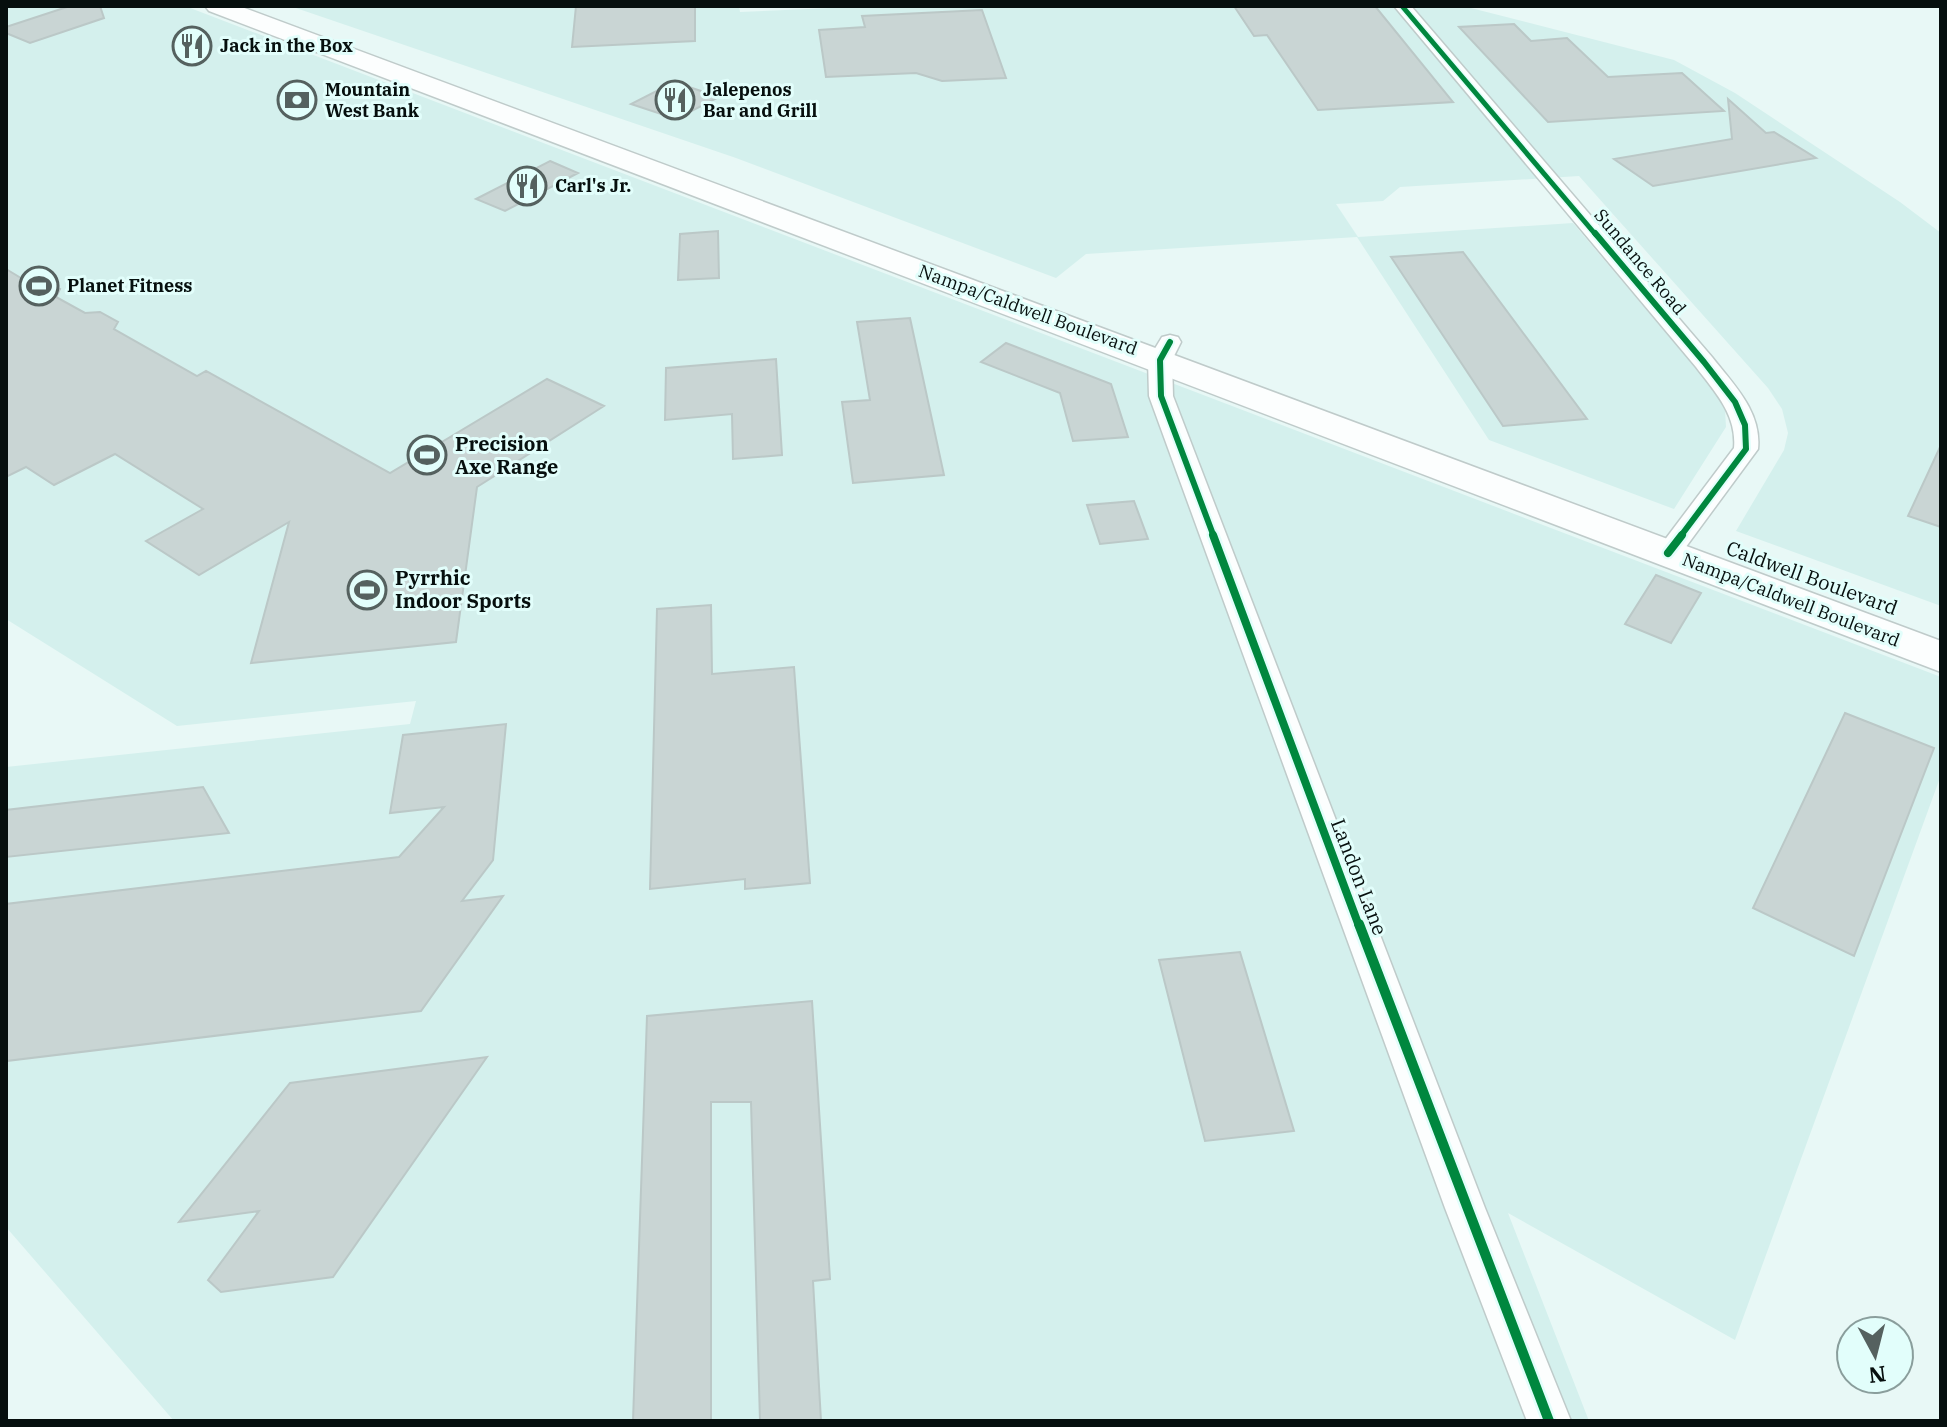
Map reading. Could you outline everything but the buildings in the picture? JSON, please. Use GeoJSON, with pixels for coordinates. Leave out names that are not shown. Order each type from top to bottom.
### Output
{"type":"FeatureCollection","features":[{"type":"Feature","properties":{"kind":"main road"},"geometry":{"type":"LineString","coordinates":[[217,6],[347,48]]}},
{"type":"Feature","properties":{"kind":"main road"},"geometry":{"type":"LineString","coordinates":[[260,6],[347,48]]}},
{"type":"Feature","properties":{"kind":"main road","name":"Nampa/Caldwell Boulevard"},"geometry":{"type":"LineString","coordinates":[[347,48],[1675,542],[1941,657]]}},
{"type":"Feature","properties":{"kind":"main road","name":"Caldwell Boulevard"},"geometry":{"type":"LineString","coordinates":[[1675,542],[1941,626]]}},
{"type":"Feature","properties":{"kind":"street","name":"Sundance Road"},"geometry":{"type":"LineString","coordinates":[[1402,6],[1704,362],[1739,410],[1750,433],[1746,449],[1675,542]]}},
{"type":"Feature","properties":{"kind":"street","name":"Landon Lane"},"geometry":{"type":"LineString","coordinates":[[1165,351],[1161,396],[1465,1208],[1549,1421]]}},
{"type":"Feature","properties":{"kind":"shaded area"},"geometry":{"type":"Polygon","coordinates":[[[6,6],[185,6],[1941,677],[1941,775],[1735,1340],[1508,1213],[1589,1421],[174,1421],[6,1227],[6,767],[410,724],[416,701],[177,726],[6,619],[6,6]]]}},
{"type":"Feature","properties":{"kind":"shaded area"},"geometry":{"type":"Polygon","coordinates":[[[290,6],[739,6],[740,12],[877,6],[1463,6],[1674,60],[1735,93],[1900,202],[1941,233],[1941,606],[1736,531],[1784,450],[1788,433],[1782,409],[1768,388],[1579,176],[1400,187],[1383,201],[1336,204],[1358,237],[1573,223],[1715,391],[1725,410],[1726,427],[1674,509],[1489,440],[1357,237],[1086,254],[1056,278],[736,158],[290,6]]]}},
{"type":"Feature","properties":{"kind":"cycle path"},"geometry":{"type":"LineString","coordinates":[[1402,6],[1704,362],[1741,414],[1747,437],[1746,449],[1668,553]]}},
{"type":"Feature","properties":{"kind":"cycle path"},"geometry":{"type":"LineString","coordinates":[[1170,342],[1160,360],[1161,396],[1465,1208],[1549,1421]]}},
{"type":"Feature","properties":{"kind":"place","name":"Jack in the Box"},"geometry":{"type":"Point","coordinates":[192,46]}},
{"type":"Feature","properties":{"kind":"place","name":"Mountain West Bank"},"geometry":{"type":"Point","coordinates":[297,100]}},
{"type":"Feature","properties":{"kind":"place","name":"Jalepenos Bar and Grill"},"geometry":{"type":"Point","coordinates":[675,100]}},
{"type":"Feature","properties":{"kind":"place","name":"Carl's Jr."},"geometry":{"type":"Point","coordinates":[527,186]}},
{"type":"Feature","properties":{"kind":"place","name":"Planet Fitness"},"geometry":{"type":"Point","coordinates":[39,286]}},
{"type":"Feature","properties":{"kind":"place","name":"Precision Axe Range"},"geometry":{"type":"Point","coordinates":[427,455]}},
{"type":"Feature","properties":{"kind":"place","name":"Pyrrhic Indoor Sports"},"geometry":{"type":"Point","coordinates":[367,590]}}]}
